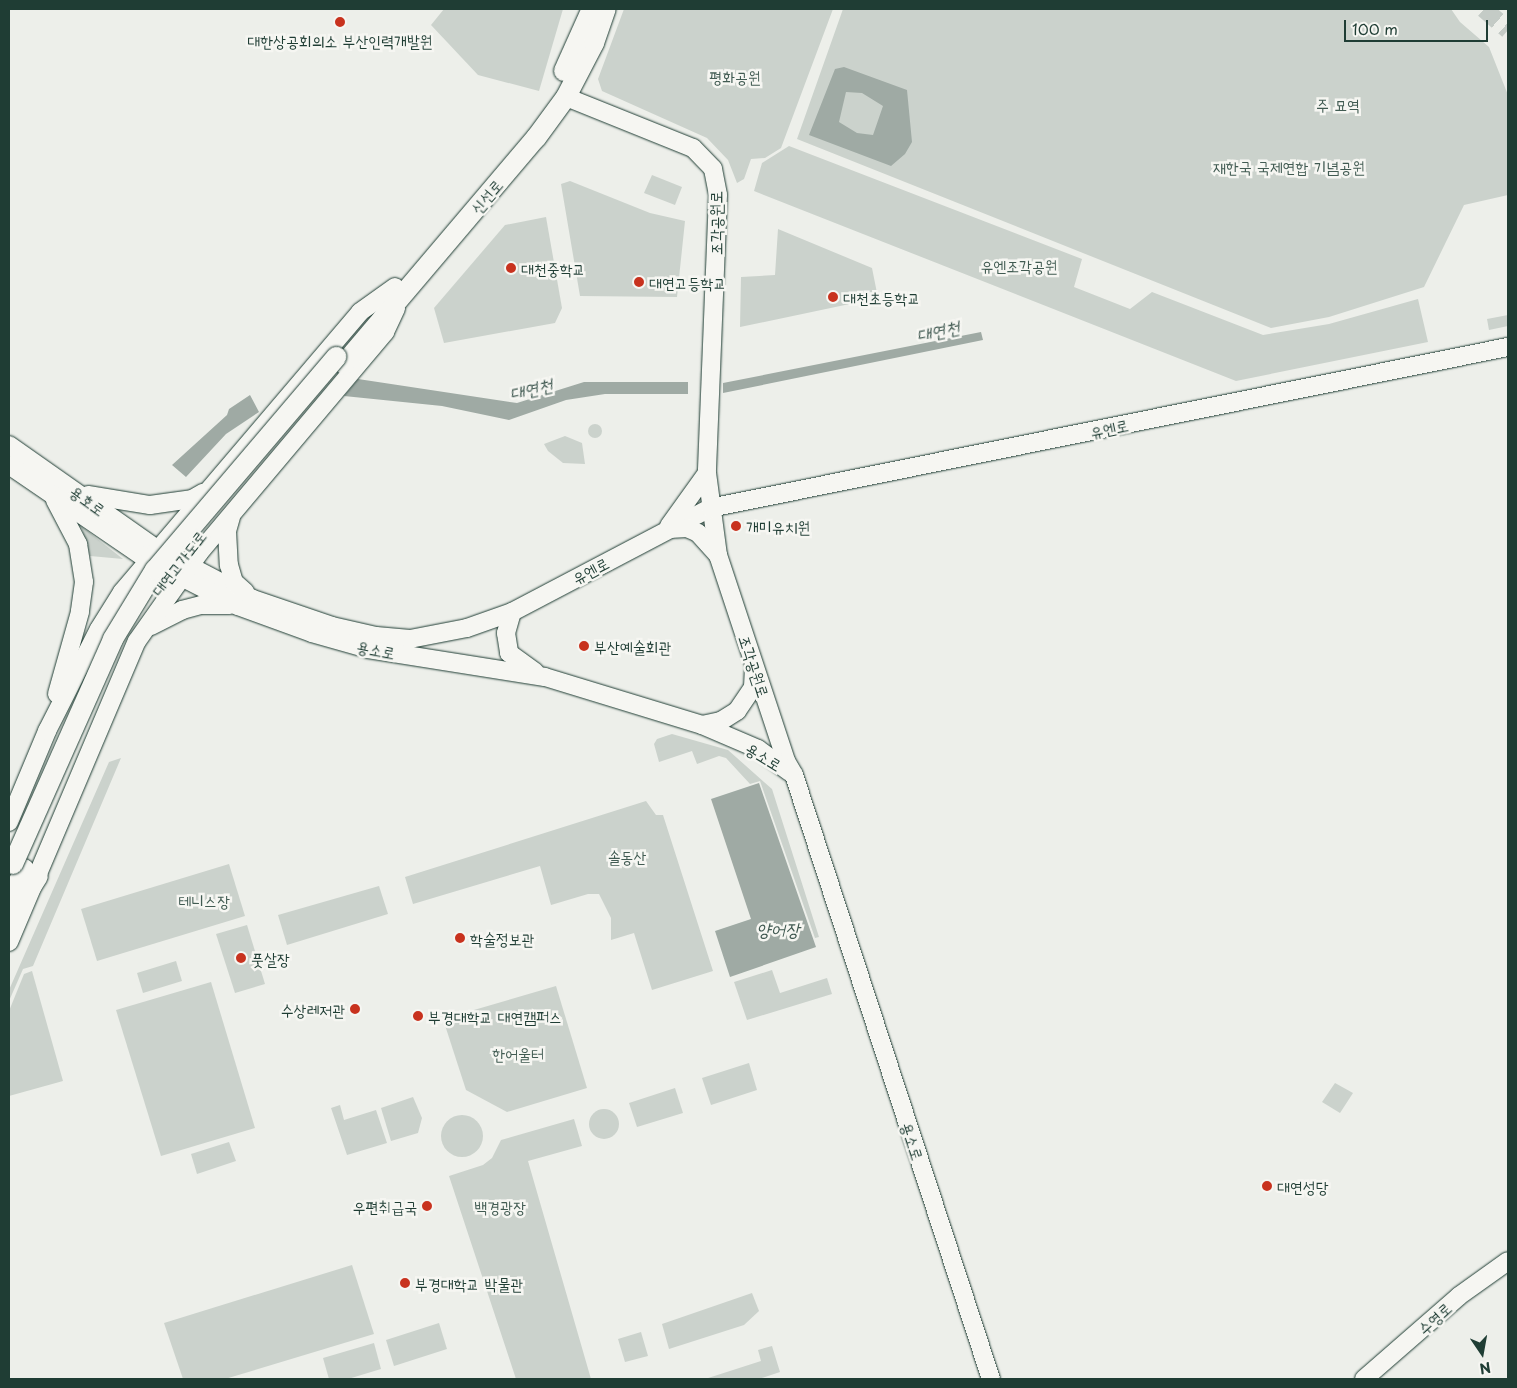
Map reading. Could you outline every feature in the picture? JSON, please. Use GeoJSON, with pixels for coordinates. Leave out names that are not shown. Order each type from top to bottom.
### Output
{"type":"FeatureCollection","features":[{"type":"Feature","properties":{"kind":"highway"},"geometry":{"type":"LineString","coordinates":[[399,290],[507,155],[554,92],[592,9]]}},
{"type":"Feature","properties":{"kind":"highway","name":"신선로"},"geometry":{"type":"LineString","coordinates":[[399,290],[536,138],[566,97],[594,43],[606,9]]}},
{"type":"Feature","properties":{"kind":"highway","name":"대연고가도로"},"geometry":{"type":"LineString","coordinates":[[9,903],[21,871],[123,644],[164,577],[399,290]]}},
{"type":"Feature","properties":{"kind":"highway"},"geometry":{"type":"LineString","coordinates":[[9,922],[21,871]]}},
{"type":"Feature","properties":{"kind":"main road","name":"조각공원로"},"geometry":{"type":"LineString","coordinates":[[566,97],[693,148],[713,169],[718,195],[707,473],[710,508],[718,555],[786,761],[794,775]]}},
{"type":"Feature","properties":{"kind":"main road"},"geometry":{"type":"LineString","coordinates":[[9,822],[47,730],[99,629],[208,490],[360,312],[399,290]]}},
{"type":"Feature","properties":{"kind":"main road"},"geometry":{"type":"LineString","coordinates":[[9,942],[21,871],[137,641],[185,572],[232,513],[385,332],[399,290]]}},
{"type":"Feature","properties":{"kind":"main road","name":"유엔로"},"geometry":{"type":"LineString","coordinates":[[376,636],[410,639],[467,628],[512,612],[710,508],[1508,347]]}},
{"type":"Feature","properties":{"kind":"main road","name":"용호로"},"geometry":{"type":"LineString","coordinates":[[9,445],[68,485],[140,538],[157,557]]}},
{"type":"Feature","properties":{"kind":"main road","name":"용호로"},"geometry":{"type":"LineString","coordinates":[[9,465],[52,495],[157,557]]}},
{"type":"Feature","properties":{"kind":"main road"},"geometry":{"type":"LineString","coordinates":[[667,529],[707,473]]}},
{"type":"Feature","properties":{"kind":"main road"},"geometry":{"type":"LineString","coordinates":[[68,485],[93,498],[130,504],[176,502],[192,499],[208,490]]}},
{"type":"Feature","properties":{"kind":"main road"},"geometry":{"type":"LineString","coordinates":[[47,730],[80,612],[84,582],[78,544],[52,495]]}},
{"type":"Feature","properties":{"kind":"main road"},"geometry":{"type":"LineString","coordinates":[[130,504],[140,538]]}},
{"type":"Feature","properties":{"kind":"main road"},"geometry":{"type":"LineString","coordinates":[[137,641],[153,624],[182,610],[201,605],[246,602],[234,582],[229,565],[227,531],[232,513]]}},
{"type":"Feature","properties":{"kind":"main road"},"geometry":{"type":"LineString","coordinates":[[667,529],[687,528],[698,533],[718,555]]}},
{"type":"Feature","properties":{"kind":"main road","name":"용소로"},"geometry":{"type":"LineString","coordinates":[[157,557],[312,633],[368,649],[545,677],[702,725],[758,749],[794,775],[991,1379]]}},
{"type":"Feature","properties":{"kind":"main road","name":"용소로"},"geometry":{"type":"LineString","coordinates":[[246,602],[376,636]]}},
{"type":"Feature","properties":{"kind":"main road"},"geometry":{"type":"LineString","coordinates":[[512,612],[506,633],[510,653],[523,666],[545,677]]}},
{"type":"Feature","properties":{"kind":"main road"},"geometry":{"type":"LineString","coordinates":[[702,725],[722,721],[746,700],[753,687],[754,665]]}},
{"type":"Feature","properties":{"kind":"main road","name":"수영로"},"geometry":{"type":"LineString","coordinates":[[1364,1379],[1459,1296],[1508,1261]]}},
{"type":"Feature","properties":{"kind":"main road","name":"수영로"},"geometry":{"type":"LineString","coordinates":[[1382,1379],[1508,1272]]}},
{"type":"Feature","properties":{"kind":"green space"},"geometry":{"type":"Polygon","coordinates":[[[444,9],[563,9],[539,91],[478,75],[431,25],[444,9]]]}},
{"type":"Feature","properties":{"kind":"green space","name":"평화공원"},"geometry":{"type":"Polygon","coordinates":[[[624,9],[833,9],[781,148],[765,158],[751,159],[744,179],[737,183],[728,160],[707,138],[602,91],[598,79],[624,9]]]}},
{"type":"Feature","properties":{"kind":"green space","name":"재한국 국제연합 기념공원"},"geometry":{"type":"Polygon","coordinates":[[[843,9],[1451,9],[1460,22],[1489,47],[1508,95],[1508,195],[1464,205],[1424,287],[1329,317],[1271,328],[797,139],[843,9]]]}},
{"type":"Feature","properties":{"kind":"green space","name":"유엔조각공원"},"geometry":{"type":"Polygon","coordinates":[[[789,146],[1082,259],[1074,287],[1130,309],[1152,292],[1263,335],[1329,324],[1418,299],[1428,342],[1236,381],[754,191],[762,163],[789,146]]]}},
{"type":"Feature","properties":{"kind":"green space"},"geometry":{"type":"Polygon","coordinates":[[[652,175],[682,187],[675,205],[644,193],[652,175]]]}},
{"type":"Feature","properties":{"kind":"green space"},"geometry":{"type":"Polygon","coordinates":[[[570,181],[650,213],[685,221],[677,297],[580,296],[561,184],[570,181]]]}},
{"type":"Feature","properties":{"kind":"green space"},"geometry":{"type":"Polygon","coordinates":[[[546,217],[562,308],[555,323],[444,343],[434,308],[505,225],[546,217]]]}},
{"type":"Feature","properties":{"kind":"green space"},"geometry":{"type":"Polygon","coordinates":[[[778,229],[872,268],[878,298],[740,327],[741,277],[775,275],[778,229]]]}},
{"type":"Feature","properties":{"kind":"green space"},"geometry":{"type":"Polygon","coordinates":[[[1508,315],[1508,326],[1489,330],[1487,319],[1508,315]]]}},
{"type":"Feature","properties":{"kind":"green space"},"geometry":{"type":"Polygon","coordinates":[[[592,424],[598,424],[602,431],[598,438],[592,438],[588,434],[588,428],[592,424]]]}},
{"type":"Feature","properties":{"kind":"green space"},"geometry":{"type":"Polygon","coordinates":[[[565,436],[582,443],[585,464],[563,463],[548,451],[544,444],[565,436]]]}},
{"type":"Feature","properties":{"kind":"green space"},"geometry":{"type":"Polygon","coordinates":[[[81,526],[123,559],[90,556],[81,526]]]}},
{"type":"Feature","properties":{"kind":"green space"},"geometry":{"type":"Polygon","coordinates":[[[672,734],[728,750],[772,789],[819,937],[815,938],[760,781],[750,784],[726,758],[719,756],[697,764],[692,751],[659,762],[654,744],[657,739],[672,734]]]}},
{"type":"Feature","properties":{"kind":"green space"},"geometry":{"type":"Polygon","coordinates":[[[121,758],[33,966],[23,969],[9,1001],[9,990],[109,762],[121,758]]]}},
{"type":"Feature","properties":{"kind":"green space","name":"솔동산"},"geometry":{"type":"Polygon","coordinates":[[[646,801],[656,815],[663,815],[713,971],[652,990],[634,933],[611,940],[611,918],[599,894],[588,894],[551,905],[540,866],[413,904],[405,877],[646,801]]]}},
{"type":"Feature","properties":{"kind":"green space","name":"테니스장"},"geometry":{"type":"Polygon","coordinates":[[[229,864],[245,916],[97,961],[81,909],[229,864]]]}},
{"type":"Feature","properties":{"kind":"green space"},"geometry":{"type":"Polygon","coordinates":[[[379,886],[388,914],[287,945],[278,915],[379,886]]]}},
{"type":"Feature","properties":{"kind":"green space","name":"풋살장"},"geometry":{"type":"Polygon","coordinates":[[[247,925],[265,984],[235,993],[216,934],[247,925]]]}},
{"type":"Feature","properties":{"kind":"green space"},"geometry":{"type":"Polygon","coordinates":[[[176,961],[182,981],[143,993],[137,973],[176,961]]]}},
{"type":"Feature","properties":{"kind":"green space"},"geometry":{"type":"Polygon","coordinates":[[[772,970],[780,993],[827,978],[832,994],[747,1020],[734,982],[772,970]]]}},
{"type":"Feature","properties":{"kind":"green space"},"geometry":{"type":"Polygon","coordinates":[[[32,971],[63,1081],[9,1096],[9,1011],[24,974],[32,971]]]}},
{"type":"Feature","properties":{"kind":"green space"},"geometry":{"type":"Polygon","coordinates":[[[211,982],[255,1128],[161,1156],[116,1010],[211,982]]]}},
{"type":"Feature","properties":{"kind":"green space","name":"한어울터"},"geometry":{"type":"Polygon","coordinates":[[[556,986],[587,1088],[507,1112],[466,1090],[443,1019],[556,986]]]}},
{"type":"Feature","properties":{"kind":"green space"},"geometry":{"type":"Polygon","coordinates":[[[749,1063],[757,1090],[711,1105],[702,1078],[749,1063]]]}},
{"type":"Feature","properties":{"kind":"green space"},"geometry":{"type":"Polygon","coordinates":[[[1335,1083],[1353,1093],[1340,1113],[1322,1102],[1335,1083]]]}},
{"type":"Feature","properties":{"kind":"green space"},"geometry":{"type":"Polygon","coordinates":[[[675,1088],[683,1113],[637,1127],[629,1103],[675,1088]]]}},
{"type":"Feature","properties":{"kind":"green space"},"geometry":{"type":"Polygon","coordinates":[[[413,1097],[422,1118],[418,1133],[391,1141],[381,1108],[413,1097]]]}},
{"type":"Feature","properties":{"kind":"green space"},"geometry":{"type":"Polygon","coordinates":[[[340,1105],[344,1120],[376,1110],[387,1143],[347,1155],[331,1108],[340,1105]]]}},
{"type":"Feature","properties":{"kind":"green space"},"geometry":{"type":"Polygon","coordinates":[[[604,1109],[615,1113],[619,1124],[615,1135],[604,1139],[593,1135],[589,1124],[593,1113],[604,1109]]]}},
{"type":"Feature","properties":{"kind":"green space"},"geometry":{"type":"Polygon","coordinates":[[[466,1115],[474,1118],[480,1124],[483,1136],[480,1148],[474,1154],[458,1157],[450,1154],[444,1148],[441,1132],[444,1124],[450,1118],[466,1115]]]}},
{"type":"Feature","properties":{"kind":"green space","name":"백경광장"},"geometry":{"type":"Polygon","coordinates":[[[574,1119],[582,1146],[528,1161],[591,1379],[516,1379],[449,1176],[483,1165],[492,1158],[501,1140],[574,1119]]]}},
{"type":"Feature","properties":{"kind":"green space"},"geometry":{"type":"Polygon","coordinates":[[[229,1142],[236,1161],[197,1174],[191,1154],[229,1142]]]}},
{"type":"Feature","properties":{"kind":"green space"},"geometry":{"type":"Polygon","coordinates":[[[352,1265],[374,1334],[225,1379],[183,1379],[164,1323],[352,1265]]]}},
{"type":"Feature","properties":{"kind":"green space"},"geometry":{"type":"Polygon","coordinates":[[[752,1293],[759,1311],[744,1325],[669,1349],[662,1324],[752,1293]]]}},
{"type":"Feature","properties":{"kind":"green space"},"geometry":{"type":"Polygon","coordinates":[[[439,1323],[447,1349],[394,1366],[386,1340],[439,1323]]]}},
{"type":"Feature","properties":{"kind":"green space"},"geometry":{"type":"Polygon","coordinates":[[[641,1332],[648,1356],[625,1362],[618,1339],[641,1332]]]}},
{"type":"Feature","properties":{"kind":"green space"},"geometry":{"type":"Polygon","coordinates":[[[374,1343],[381,1369],[348,1379],[329,1379],[323,1358],[374,1343]]]}},
{"type":"Feature","properties":{"kind":"green space"},"geometry":{"type":"Polygon","coordinates":[[[772,1346],[780,1372],[759,1379],[705,1379],[761,1361],[758,1350],[772,1346]]]}},
{"type":"Feature","properties":{"kind":"water"},"geometry":{"type":"Polygon","coordinates":[[[844,67],[907,90],[912,142],[905,154],[891,166],[809,135],[835,69],[844,67]],[[846,92],[839,122],[857,133],[873,135],[883,106],[862,93],[846,92]]]}},
{"type":"Feature","properties":{"kind":"water"},"geometry":{"type":"Polygon","coordinates":[[[981,332],[983,340],[723,393],[723,383],[981,332]]]}},
{"type":"Feature","properties":{"kind":"water"},"geometry":{"type":"Polygon","coordinates":[[[358,379],[517,403],[584,382],[688,382],[688,394],[605,394],[566,400],[509,420],[442,406],[344,396],[358,379]]]}},
{"type":"Feature","properties":{"kind":"water"},"geometry":{"type":"Polygon","coordinates":[[[250,395],[259,412],[226,434],[186,477],[172,465],[227,415],[229,409],[250,395]]]}},
{"type":"Feature","properties":{"kind":"water","name":"양어장"},"geometry":{"type":"Polygon","coordinates":[[[759,783],[816,947],[730,977],[715,931],[751,919],[711,799],[759,783]]]}},
{"type":"Feature","properties":{"kind":"tunnel"},"geometry":{"type":"LineString","coordinates":[[1484,9],[1508,30]]}},
{"type":"Feature","properties":{"kind":"place","name":"대한상공회의소 부산인력개발원"},"geometry":{"type":"Point","coordinates":[340,22]}},
{"type":"Feature","properties":{"kind":"place","name":"대천중학교"},"geometry":{"type":"Point","coordinates":[511,268]}},
{"type":"Feature","properties":{"kind":"place","name":"대연고등학교"},"geometry":{"type":"Point","coordinates":[639,282]}},
{"type":"Feature","properties":{"kind":"place","name":"대천초등학교"},"geometry":{"type":"Point","coordinates":[833,297]}},
{"type":"Feature","properties":{"kind":"place","name":"개미유치원"},"geometry":{"type":"Point","coordinates":[736,526]}},
{"type":"Feature","properties":{"kind":"place","name":"부산예술회관"},"geometry":{"type":"Point","coordinates":[584,646]}},
{"type":"Feature","properties":{"kind":"place","name":"학술정보관"},"geometry":{"type":"Point","coordinates":[460,938]}},
{"type":"Feature","properties":{"kind":"place","name":"풋살장"},"geometry":{"type":"Point","coordinates":[241,958]}},
{"type":"Feature","properties":{"kind":"place","name":"수상레저관"},"geometry":{"type":"Point","coordinates":[355,1009]}},
{"type":"Feature","properties":{"kind":"place","name":"부경대학교 대연캠퍼스"},"geometry":{"type":"Point","coordinates":[418,1016]}},
{"type":"Feature","properties":{"kind":"place","name":"대연성당"},"geometry":{"type":"Point","coordinates":[1267,1186]}},
{"type":"Feature","properties":{"kind":"place","name":"우편취급국"},"geometry":{"type":"Point","coordinates":[427,1206]}},
{"type":"Feature","properties":{"kind":"place","name":"부경대학교 박물관"},"geometry":{"type":"Point","coordinates":[405,1283]}},
{"type":"Feature","properties":{"kind":"park label","name":"주 묘역"},"geometry":{"type":"Point","coordinates":[1338,104]}},
{"type":"Feature","properties":{"kind":"water label","name":"대연천"},"geometry":{"type":"Point","coordinates":[938,331]}},
{"type":"Feature","properties":{"kind":"water label","name":"대연천"},"geometry":{"type":"Point","coordinates":[531,389]}}]}
